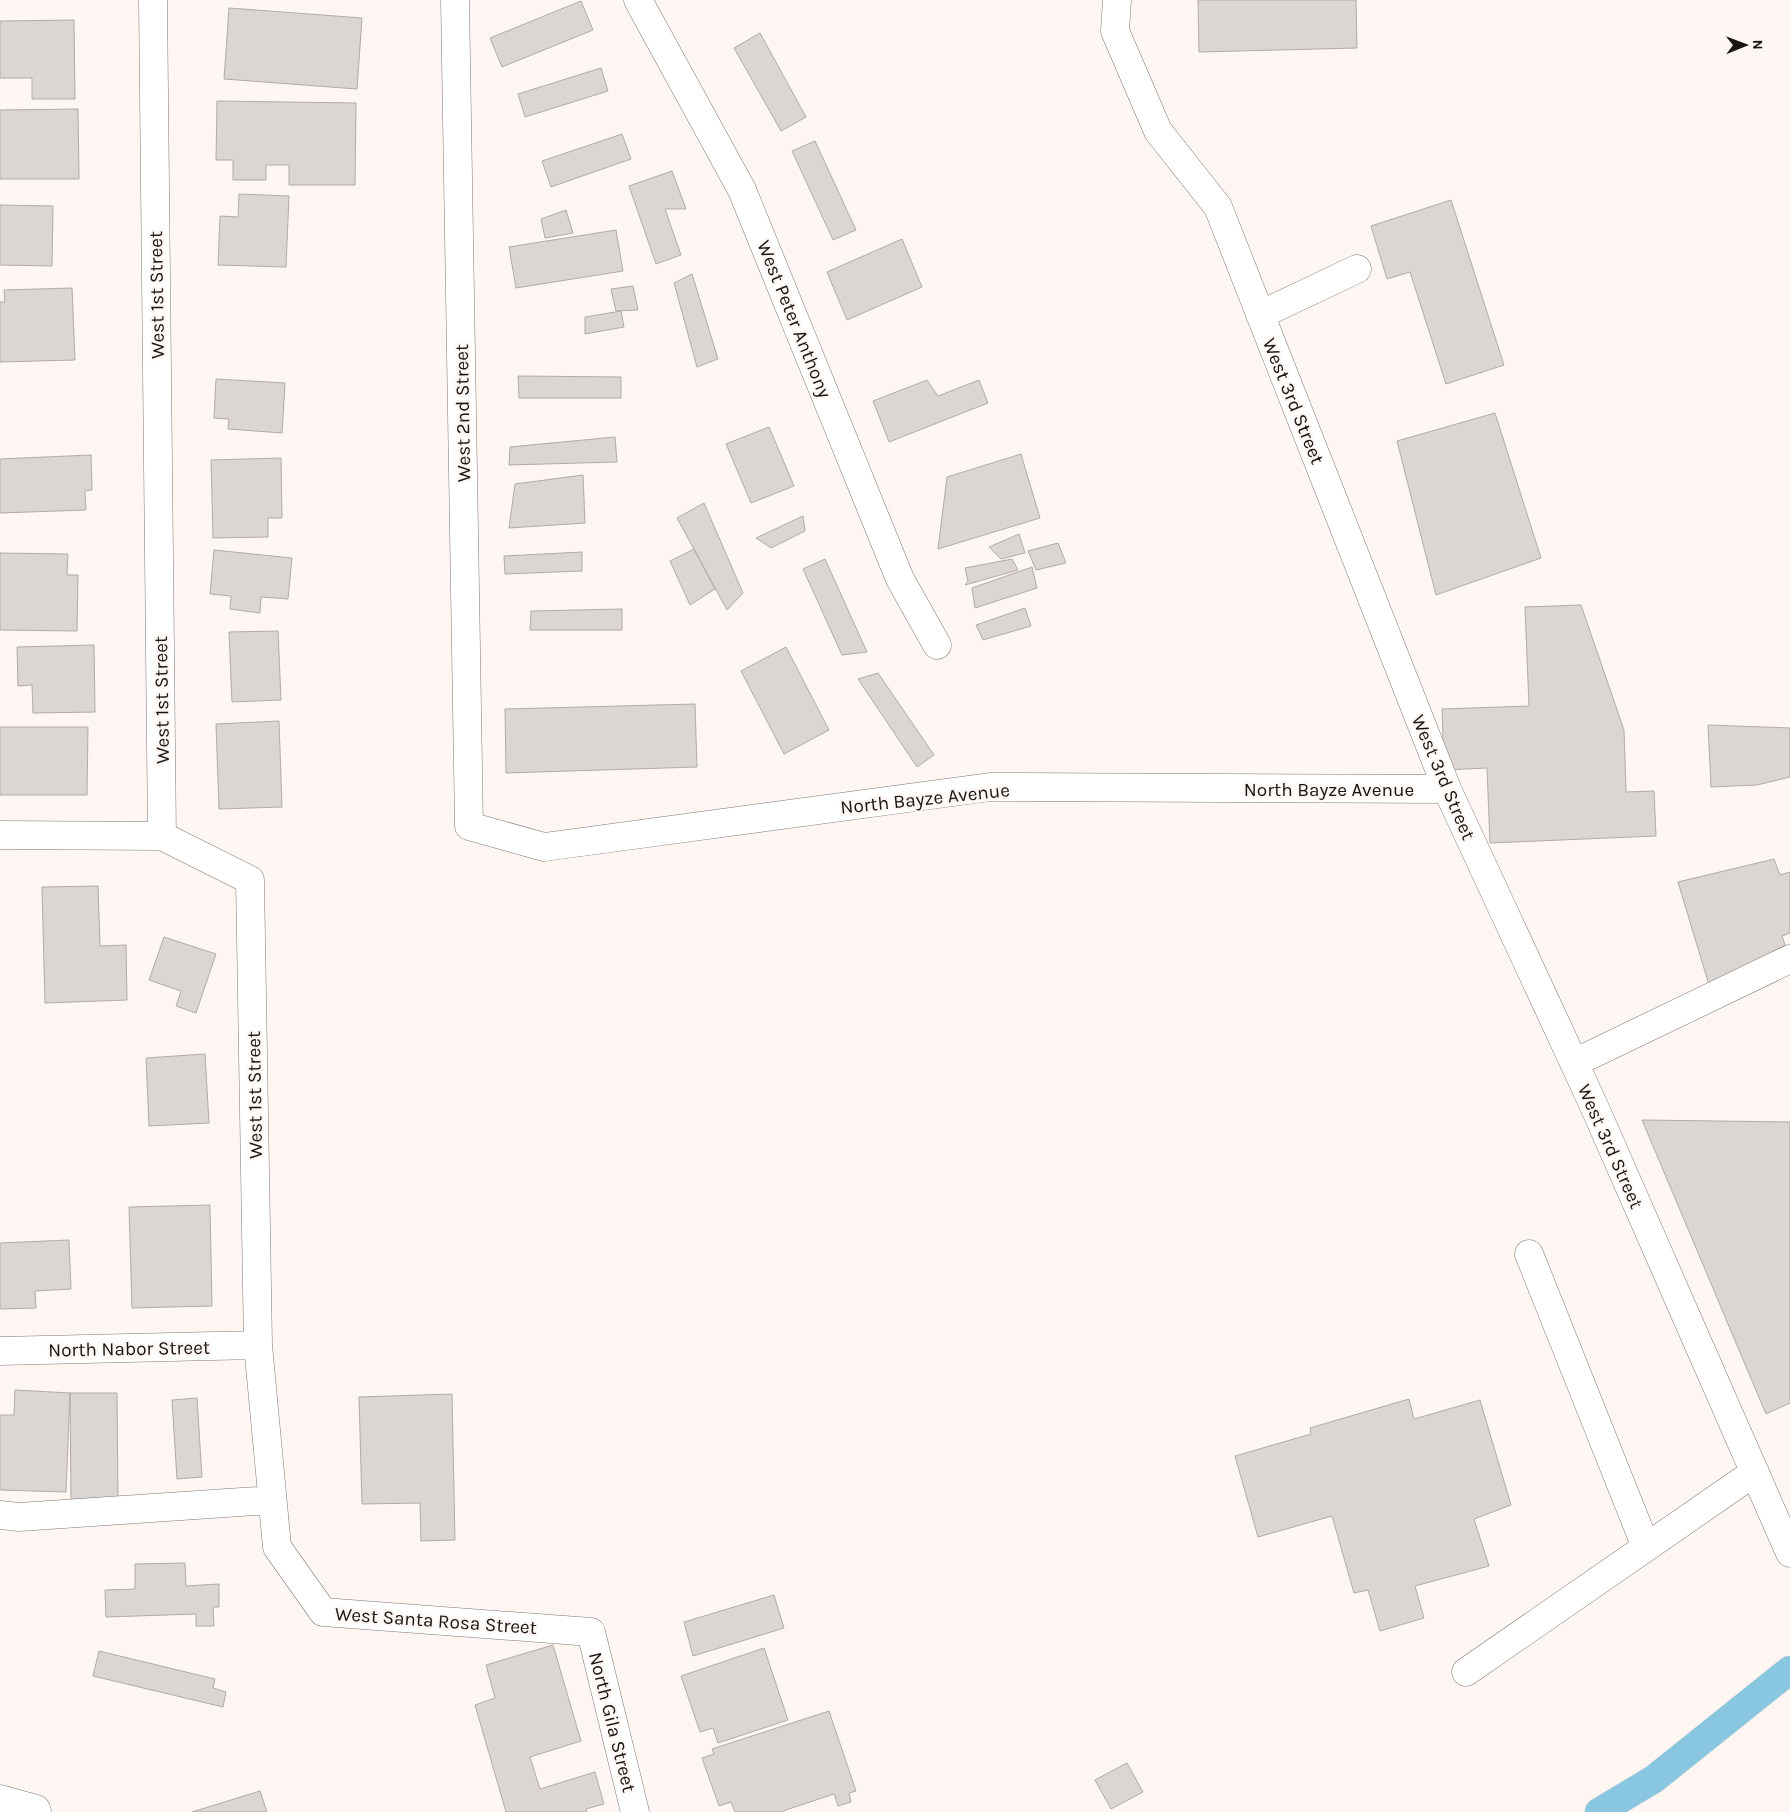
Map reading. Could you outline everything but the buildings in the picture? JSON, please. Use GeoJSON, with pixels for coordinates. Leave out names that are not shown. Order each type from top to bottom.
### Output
{"type":"FeatureCollection","features":[{"type":"Feature","properties":{"kind":"main road"},"geometry":{"type":"LineString","coordinates":[[1598,1812],[1654,1779],[1790,1670]]}},
{"type":"Feature","properties":{"kind":"street","name":"West 1st Street"},"geometry":{"type":"LineString","coordinates":[[153,0],[162,836],[250,880],[258,1345]]}},
{"type":"Feature","properties":{"kind":"street","name":"West 2nd Street"},"geometry":{"type":"LineString","coordinates":[[455,0],[469,826]]}},
{"type":"Feature","properties":{"kind":"street","name":"West Peter Anthony"},"geometry":{"type":"LineString","coordinates":[[638,0],[742,190],[900,579],[937,645]]}},
{"type":"Feature","properties":{"kind":"street","name":"West 3rd Street"},"geometry":{"type":"LineString","coordinates":[[1117,0],[1115,31],[1158,131],[1218,207],[1447,789],[1574,1062],[1790,1553]]}},
{"type":"Feature","properties":{"kind":"street"},"geometry":{"type":"LineString","coordinates":[[1260,315],[1358,269]]}},
{"type":"Feature","properties":{"kind":"street","name":"North Bayze Avenue"},"geometry":{"type":"LineString","coordinates":[[469,826],[544,847],[990,787],[1447,789]]}},
{"type":"Feature","properties":{"kind":"street"},"geometry":{"type":"LineString","coordinates":[[0,835],[162,836]]}},
{"type":"Feature","properties":{"kind":"street"},"geometry":{"type":"LineString","coordinates":[[1574,1062],[1790,959]]}},
{"type":"Feature","properties":{"kind":"street"},"geometry":{"type":"LineString","coordinates":[[1529,1254],[1646,1547]]}},
{"type":"Feature","properties":{"kind":"street","name":"North Nabor Street"},"geometry":{"type":"LineString","coordinates":[[0,1351],[258,1345]]}},
{"type":"Feature","properties":{"kind":"street","name":"West Santa Rosa Street"},"geometry":{"type":"LineString","coordinates":[[258,1345],[277,1548],[323,1612],[591,1632]]}},
{"type":"Feature","properties":{"kind":"street"},"geometry":{"type":"LineString","coordinates":[[1466,1672],[1755,1472]]}},
{"type":"Feature","properties":{"kind":"street"},"geometry":{"type":"LineString","coordinates":[[0,1515],[19,1517],[272,1500]]}},
{"type":"Feature","properties":{"kind":"street","name":"North Gila Street"},"geometry":{"type":"LineString","coordinates":[[591,1632],[635,1812]]}},
{"type":"Feature","properties":{"kind":"street"},"geometry":{"type":"LineString","coordinates":[[0,1800],[36,1809],[37,1812]]}}]}
